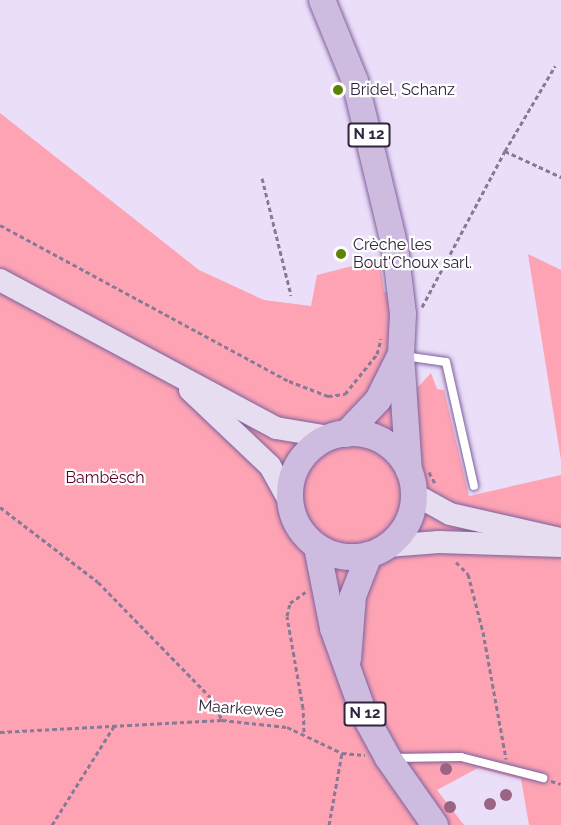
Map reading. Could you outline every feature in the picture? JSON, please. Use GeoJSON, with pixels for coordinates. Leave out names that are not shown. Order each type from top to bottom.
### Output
{"type":"FeatureCollection","features":[{"type":"Feature","properties":{"kind":"main road","name":"N 12"},"geometry":{"type":"LineString","coordinates":[[322,0],[355,81],[393,237],[403,315],[400,355],[411,483]]}},
{"type":"Feature","properties":{"kind":"main road"},"geometry":{"type":"LineString","coordinates":[[0,280],[276,428],[337,436],[365,435],[383,442],[398,455],[411,483],[450,513],[561,539]]}},
{"type":"Feature","properties":{"kind":"main road","name":"N 12"},"geometry":{"type":"LineString","coordinates":[[337,436],[378,400],[400,355]]}},
{"type":"Feature","properties":{"kind":"main road"},"geometry":{"type":"LineString","coordinates":[[169,371],[270,466],[290,502],[304,535],[317,547],[334,555],[439,542],[561,546]]}},
{"type":"Feature","properties":{"kind":"main road"},"geometry":{"type":"LineString","coordinates":[[290,502],[295,470],[303,456],[337,436]]}},
{"type":"Feature","properties":{"kind":"main road"},"geometry":{"type":"LineString","coordinates":[[378,550],[407,524],[411,483]]}},
{"type":"Feature","properties":{"kind":"main road","name":"N 12"},"geometry":{"type":"LineString","coordinates":[[317,547],[333,628],[364,714],[388,758],[435,825]]}},
{"type":"Feature","properties":{"kind":"main road","name":"N 12"},"geometry":{"type":"LineString","coordinates":[[347,668],[353,596],[378,550]]}},
{"type":"Feature","properties":{"kind":"lane"},"geometry":{"type":"LineString","coordinates":[[400,355],[446,362],[474,486]]}},
{"type":"Feature","properties":{"kind":"lane"},"geometry":{"type":"LineString","coordinates":[[388,758],[461,757],[543,778]]}},
{"type":"Feature","properties":{"kind":"path"},"geometry":{"type":"LineString","coordinates":[[420,311],[505,152],[555,66]]}},
{"type":"Feature","properties":{"kind":"path"},"geometry":{"type":"LineString","coordinates":[[505,152],[561,177]]}},
{"type":"Feature","properties":{"kind":"path"},"geometry":{"type":"LineString","coordinates":[[262,178],[291,295]]}},
{"type":"Feature","properties":{"kind":"path"},"geometry":{"type":"LineString","coordinates":[[0,225],[289,381],[328,396],[345,394],[377,354],[382,333]]}},
{"type":"Feature","properties":{"kind":"path"},"geometry":{"type":"LineString","coordinates":[[0,507],[98,582],[213,700],[222,720]]}},
{"type":"Feature","properties":{"kind":"path"},"geometry":{"type":"LineString","coordinates":[[468,574],[506,744],[504,767]]}},
{"type":"Feature","properties":{"kind":"path"},"geometry":{"type":"LineString","coordinates":[[304,732],[303,708],[287,616],[290,603],[299,594],[326,591]]}},
{"type":"Feature","properties":{"kind":"path","name":"Maarkewee"},"geometry":{"type":"LineString","coordinates":[[0,732],[222,720],[304,732],[342,753],[388,758]]}},
{"type":"Feature","properties":{"kind":"path"},"geometry":{"type":"LineString","coordinates":[[52,825],[114,726]]}},
{"type":"Feature","properties":{"kind":"path"},"geometry":{"type":"LineString","coordinates":[[329,825],[342,753]]}},
{"type":"Feature","properties":{"kind":"green space","name":"Bambësch"},"geometry":{"type":"Polygon","coordinates":[[[0,113],[199,270],[264,300],[311,306],[317,275],[380,259],[384,291],[402,304],[415,416],[417,388],[431,373],[437,389],[444,390],[469,496],[561,475],[561,825],[529,825],[521,779],[478,768],[437,790],[464,825],[0,825],[0,113]]]}},
{"type":"Feature","properties":{"kind":"green space"},"geometry":{"type":"Polygon","coordinates":[[[528,254],[561,270],[561,460],[528,254]]]}},
{"type":"Feature","properties":{"kind":"place","name":"Bridel, Schanz"},"geometry":{"type":"Point","coordinates":[338,90]}},
{"type":"Feature","properties":{"kind":"place","name":"Crèche les Bout'Choux sarl."},"geometry":{"type":"Point","coordinates":[341,254]}}]}
